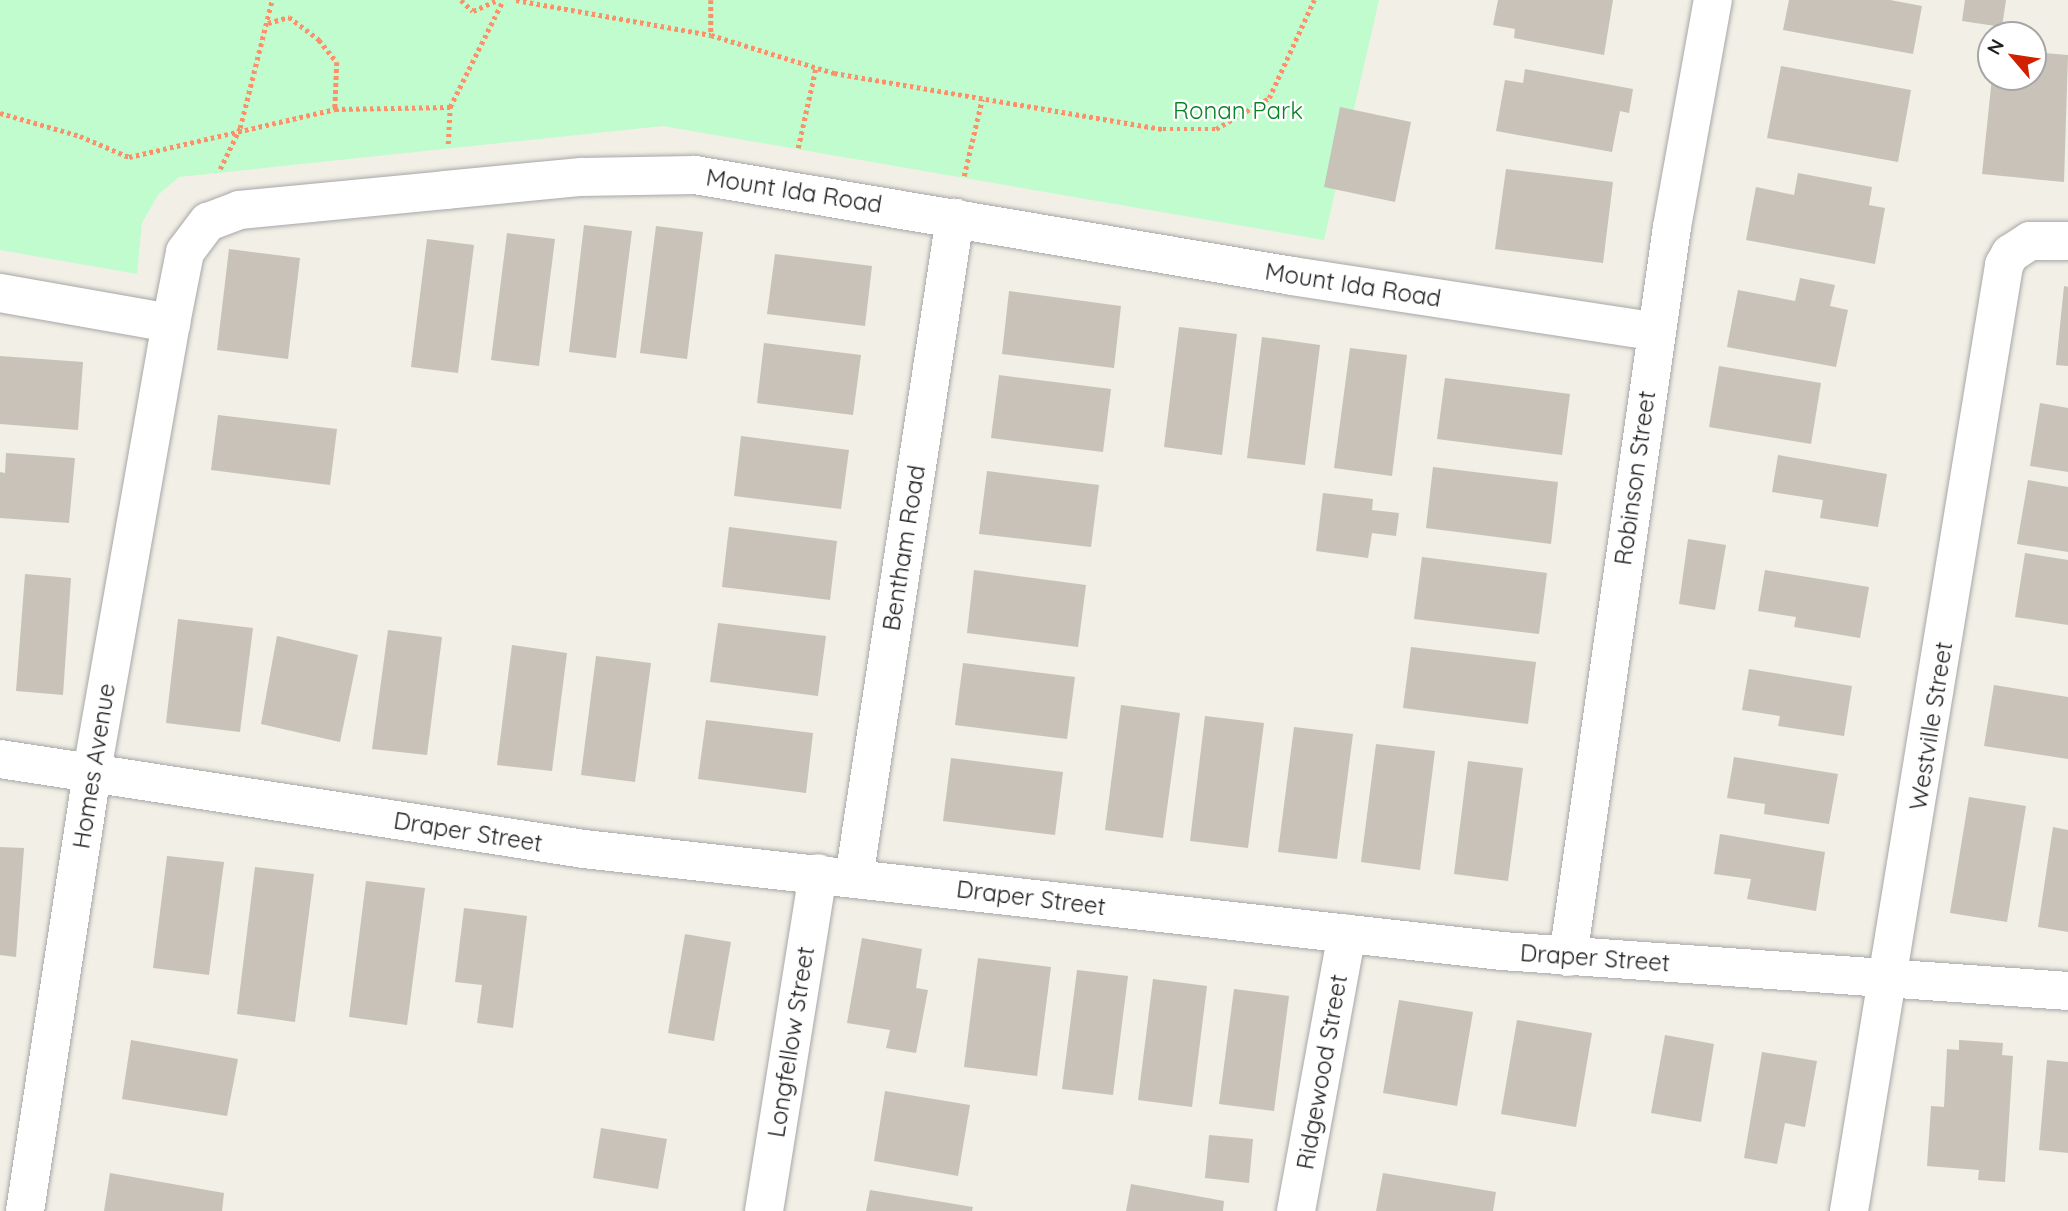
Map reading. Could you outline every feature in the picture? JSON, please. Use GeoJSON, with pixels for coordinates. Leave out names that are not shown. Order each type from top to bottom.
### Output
{"type":"FeatureCollection","features":[{"type":"Feature","properties":{"kind":"street","name":"Robinson Street"},"geometry":{"type":"LineString","coordinates":[[1568,957],[1656,332],[1713,0]]}},
{"type":"Feature","properties":{"kind":"street","name":"Mount Ida Road"},"geometry":{"type":"LineString","coordinates":[[171,323],[185,252],[208,222],[239,210],[581,177],[695,175],[1292,276],[1656,332]]}},
{"type":"Feature","properties":{"kind":"street","name":"Bentham Road"},"geometry":{"type":"LineString","coordinates":[[836,875],[955,218]]}},
{"type":"Feature","properties":{"kind":"street","name":"Westville Street"},"geometry":{"type":"LineString","coordinates":[[1849,1211],[1890,978],[2004,265],[2020,246],[2030,241],[2068,241]]}},
{"type":"Feature","properties":{"kind":"street"},"geometry":{"type":"LineString","coordinates":[[0,293],[171,323]]}},
{"type":"Feature","properties":{"kind":"street","name":"Homes Avenue"},"geometry":{"type":"LineString","coordinates":[[25,1211],[92,771],[171,323]]}},
{"type":"Feature","properties":{"kind":"street","name":"Draper Street"},"geometry":{"type":"LineString","coordinates":[[0,759],[92,771],[536,843],[1347,934],[1568,957],[2068,991]]}},
{"type":"Feature","properties":{"kind":"street","name":"Longfellow Street"},"geometry":{"type":"LineString","coordinates":[[764,1211],[836,875]]}},
{"type":"Feature","properties":{"kind":"street","name":"Ridgewood Street"},"geometry":{"type":"LineString","coordinates":[[1296,1211],[1347,934]]}},
{"type":"Feature","properties":{"kind":"path"},"geometry":{"type":"LineString","coordinates":[[240,128],[272,0]]}},
{"type":"Feature","properties":{"kind":"path"},"geometry":{"type":"LineString","coordinates":[[461,0],[473,11],[501,0]]}},
{"type":"Feature","properties":{"kind":"path"},"geometry":{"type":"LineString","coordinates":[[0,113],[80,136],[129,157],[240,128],[335,109],[450,107],[501,0]]}},
{"type":"Feature","properties":{"kind":"path"},"geometry":{"type":"LineString","coordinates":[[516,0],[712,35],[816,67],[982,99],[1163,129],[1216,129],[1269,98],[1314,0]]}},
{"type":"Feature","properties":{"kind":"path"},"geometry":{"type":"LineString","coordinates":[[711,0],[712,35]]}},
{"type":"Feature","properties":{"kind":"path"},"geometry":{"type":"LineString","coordinates":[[268,23],[289,17],[319,40],[337,62],[335,109]]}},
{"type":"Feature","properties":{"kind":"path"},"geometry":{"type":"LineString","coordinates":[[788,190],[816,67]]}},
{"type":"Feature","properties":{"kind":"path"},"geometry":{"type":"LineString","coordinates":[[955,218],[982,99]]}},
{"type":"Feature","properties":{"kind":"green space","name":"Ronan Park"},"geometry":{"type":"Polygon","coordinates":[[[0,0],[1379,0],[1324,240],[663,126],[179,177],[158,195],[142,223],[137,274],[0,250],[0,0]]]}},
{"type":"Feature","properties":{"kind":"building"},"geometry":{"type":"Polygon","coordinates":[[[1498,0],[1613,0],[1604,55],[1514,38],[1515,29],[1493,25],[1498,0]]]}},
{"type":"Feature","properties":{"kind":"building"},"geometry":{"type":"Polygon","coordinates":[[[1789,0],[1890,0],[1922,6],[1913,54],[1783,30],[1789,0]]]}},
{"type":"Feature","properties":{"kind":"building"},"geometry":{"type":"Polygon","coordinates":[[[1965,0],[2006,0],[2003,21],[1977,21],[1977,23],[1962,21],[1965,0]]]}},
{"type":"Feature","properties":{"kind":"building"},"geometry":{"type":"Polygon","coordinates":[[[2047,53],[2068,55],[2064,182],[1982,174],[1991,91],[2047,91],[2047,53]]]}},
{"type":"Feature","properties":{"kind":"building"},"geometry":{"type":"Polygon","coordinates":[[[1781,66],[1911,90],[1898,162],[1767,138],[1781,66]]]}},
{"type":"Feature","properties":{"kind":"building"},"geometry":{"type":"Polygon","coordinates":[[[1525,69],[1633,89],[1629,113],[1620,111],[1612,152],[1496,131],[1505,80],[1523,83],[1525,69]]]}},
{"type":"Feature","properties":{"kind":"building"},"geometry":{"type":"Polygon","coordinates":[[[1340,107],[1411,122],[1395,202],[1324,187],[1340,107]]]}},
{"type":"Feature","properties":{"kind":"building"},"geometry":{"type":"Polygon","coordinates":[[[1506,169],[1613,182],[1603,263],[1495,249],[1506,169]]]}},
{"type":"Feature","properties":{"kind":"building"},"geometry":{"type":"Polygon","coordinates":[[[1798,173],[1872,187],[1869,205],[1885,208],[1875,264],[1746,240],[1756,187],[1794,195],[1798,173]]]}},
{"type":"Feature","properties":{"kind":"building"},"geometry":{"type":"Polygon","coordinates":[[[584,225],[632,231],[616,358],[569,352],[584,225]]]}},
{"type":"Feature","properties":{"kind":"building"},"geometry":{"type":"Polygon","coordinates":[[[656,226],[703,232],[687,359],[640,353],[656,226]]]}},
{"type":"Feature","properties":{"kind":"building"},"geometry":{"type":"Polygon","coordinates":[[[507,233],[555,239],[539,366],[491,360],[507,233]]]}},
{"type":"Feature","properties":{"kind":"building"},"geometry":{"type":"Polygon","coordinates":[[[427,239],[474,245],[458,373],[411,367],[427,239]]]}},
{"type":"Feature","properties":{"kind":"building"},"geometry":{"type":"Polygon","coordinates":[[[229,249],[300,258],[288,359],[217,350],[229,249]]]}},
{"type":"Feature","properties":{"kind":"building"},"geometry":{"type":"Polygon","coordinates":[[[775,254],[872,266],[865,326],[767,314],[775,254]]]}},
{"type":"Feature","properties":{"kind":"building"},"geometry":{"type":"Polygon","coordinates":[[[1800,278],[1835,285],[1830,306],[1848,310],[1836,367],[1727,347],[1738,290],[1795,301],[1800,278]]]}},
{"type":"Feature","properties":{"kind":"building"},"geometry":{"type":"Polygon","coordinates":[[[2064,286],[2068,287],[2068,366],[2056,365],[2064,286]]]}},
{"type":"Feature","properties":{"kind":"building"},"geometry":{"type":"Polygon","coordinates":[[[1009,291],[1121,306],[1114,368],[1002,354],[1009,291]]]}},
{"type":"Feature","properties":{"kind":"building"},"geometry":{"type":"Polygon","coordinates":[[[1179,327],[1237,334],[1222,455],[1164,447],[1179,327]]]}},
{"type":"Feature","properties":{"kind":"building"},"geometry":{"type":"Polygon","coordinates":[[[1262,337],[1320,345],[1305,465],[1247,458],[1262,337]]]}},
{"type":"Feature","properties":{"kind":"building"},"geometry":{"type":"Polygon","coordinates":[[[764,343],[861,355],[853,415],[757,403],[764,343]]]}},
{"type":"Feature","properties":{"kind":"building"},"geometry":{"type":"Polygon","coordinates":[[[1350,348],[1407,355],[1392,476],[1334,468],[1350,348]]]}},
{"type":"Feature","properties":{"kind":"building"},"geometry":{"type":"Polygon","coordinates":[[[0,356],[83,362],[78,430],[0,424],[0,356]]]}},
{"type":"Feature","properties":{"kind":"building"},"geometry":{"type":"Polygon","coordinates":[[[1719,366],[1821,383],[1811,444],[1709,427],[1719,366]]]}},
{"type":"Feature","properties":{"kind":"building"},"geometry":{"type":"Polygon","coordinates":[[[999,375],[1111,389],[1103,452],[991,438],[999,375]]]}},
{"type":"Feature","properties":{"kind":"building"},"geometry":{"type":"Polygon","coordinates":[[[1445,378],[1570,394],[1562,455],[1437,439],[1445,378]]]}},
{"type":"Feature","properties":{"kind":"building"},"geometry":{"type":"Polygon","coordinates":[[[2040,403],[2068,408],[2068,472],[2030,466],[2040,403]]]}},
{"type":"Feature","properties":{"kind":"building"},"geometry":{"type":"Polygon","coordinates":[[[218,415],[337,429],[330,485],[211,470],[218,415]]]}},
{"type":"Feature","properties":{"kind":"building"},"geometry":{"type":"Polygon","coordinates":[[[741,436],[849,450],[841,509],[734,496],[741,436]]]}},
{"type":"Feature","properties":{"kind":"building"},"geometry":{"type":"Polygon","coordinates":[[[6,453],[75,458],[69,523],[0,518],[0,472],[5,473],[6,453]]]}},
{"type":"Feature","properties":{"kind":"building"},"geometry":{"type":"Polygon","coordinates":[[[1778,455],[1887,474],[1878,527],[1820,518],[1823,500],[1772,492],[1778,455]]]}},
{"type":"Feature","properties":{"kind":"building"},"geometry":{"type":"Polygon","coordinates":[[[1433,467],[1558,482],[1551,544],[1426,528],[1433,467]]]}},
{"type":"Feature","properties":{"kind":"building"},"geometry":{"type":"Polygon","coordinates":[[[987,471],[1099,485],[1091,547],[979,534],[987,471]]]}},
{"type":"Feature","properties":{"kind":"building"},"geometry":{"type":"Polygon","coordinates":[[[2028,480],[2068,487],[2068,552],[2017,544],[2028,480]]]}},
{"type":"Feature","properties":{"kind":"building"},"geometry":{"type":"Polygon","coordinates":[[[1323,493],[1373,499],[1372,510],[1399,513],[1396,536],[1372,533],[1368,558],[1316,551],[1323,493]]]}},
{"type":"Feature","properties":{"kind":"building"},"geometry":{"type":"Polygon","coordinates":[[[729,527],[837,541],[830,600],[722,587],[729,527]]]}},
{"type":"Feature","properties":{"kind":"building"},"geometry":{"type":"Polygon","coordinates":[[[1688,539],[1726,545],[1715,610],[1679,604],[1688,539]]]}},
{"type":"Feature","properties":{"kind":"building"},"geometry":{"type":"Polygon","coordinates":[[[2025,553],[2068,560],[2068,625],[2015,617],[2025,553]]]}},
{"type":"Feature","properties":{"kind":"building"},"geometry":{"type":"Polygon","coordinates":[[[1422,557],[1547,573],[1539,634],[1414,619],[1422,557]]]}},
{"type":"Feature","properties":{"kind":"building"},"geometry":{"type":"Polygon","coordinates":[[[974,570],[1086,585],[1078,647],[967,633],[974,570]]]}},
{"type":"Feature","properties":{"kind":"building"},"geometry":{"type":"Polygon","coordinates":[[[1765,570],[1869,587],[1860,638],[1794,627],[1796,617],[1758,611],[1765,570]]]}},
{"type":"Feature","properties":{"kind":"building"},"geometry":{"type":"Polygon","coordinates":[[[25,574],[71,578],[63,695],[16,691],[25,574]]]}},
{"type":"Feature","properties":{"kind":"building"},"geometry":{"type":"Polygon","coordinates":[[[178,619],[253,628],[240,732],[166,723],[178,619]]]}},
{"type":"Feature","properties":{"kind":"building"},"geometry":{"type":"Polygon","coordinates":[[[718,623],[826,636],[818,696],[710,682],[718,623]]]}},
{"type":"Feature","properties":{"kind":"building"},"geometry":{"type":"Polygon","coordinates":[[[388,630],[442,637],[427,755],[372,749],[388,630]]]}},
{"type":"Feature","properties":{"kind":"building"},"geometry":{"type":"Polygon","coordinates":[[[277,636],[358,655],[340,742],[261,724],[277,636]]]}},
{"type":"Feature","properties":{"kind":"building"},"geometry":{"type":"Polygon","coordinates":[[[512,645],[567,653],[552,771],[497,765],[512,645]]]}},
{"type":"Feature","properties":{"kind":"building"},"geometry":{"type":"Polygon","coordinates":[[[1411,647],[1536,662],[1528,724],[1403,708],[1411,647]]]}},
{"type":"Feature","properties":{"kind":"building"},"geometry":{"type":"Polygon","coordinates":[[[596,656],[651,663],[635,782],[581,775],[596,656]]]}},
{"type":"Feature","properties":{"kind":"building"},"geometry":{"type":"Polygon","coordinates":[[[963,663],[1075,677],[1067,739],[955,725],[963,663]]]}},
{"type":"Feature","properties":{"kind":"building"},"geometry":{"type":"Polygon","coordinates":[[[1749,669],[1852,686],[1844,736],[1778,726],[1780,716],[1742,710],[1749,669]]]}},
{"type":"Feature","properties":{"kind":"building"},"geometry":{"type":"Polygon","coordinates":[[[1994,685],[2068,697],[2068,759],[1984,746],[1994,685]]]}},
{"type":"Feature","properties":{"kind":"building"},"geometry":{"type":"Polygon","coordinates":[[[1121,705],[1180,713],[1163,838],[1105,830],[1121,705]]]}},
{"type":"Feature","properties":{"kind":"building"},"geometry":{"type":"Polygon","coordinates":[[[1205,716],[1264,723],[1248,848],[1190,841],[1205,716]]]}},
{"type":"Feature","properties":{"kind":"building"},"geometry":{"type":"Polygon","coordinates":[[[706,720],[813,733],[806,793],[698,779],[706,720]]]}},
{"type":"Feature","properties":{"kind":"building"},"geometry":{"type":"Polygon","coordinates":[[[1294,727],[1353,734],[1337,859],[1278,852],[1294,727]]]}},
{"type":"Feature","properties":{"kind":"building"},"geometry":{"type":"Polygon","coordinates":[[[1376,744],[1435,751],[1420,870],[1361,862],[1376,744]]]}},
{"type":"Feature","properties":{"kind":"building"},"geometry":{"type":"Polygon","coordinates":[[[1734,757],[1838,774],[1829,824],[1764,814],[1765,804],[1727,798],[1734,757]]]}},
{"type":"Feature","properties":{"kind":"building"},"geometry":{"type":"Polygon","coordinates":[[[951,758],[1063,772],[1055,835],[943,821],[951,758]]]}},
{"type":"Feature","properties":{"kind":"building"},"geometry":{"type":"Polygon","coordinates":[[[1468,761],[1523,768],[1508,881],[1454,874],[1468,761]]]}},
{"type":"Feature","properties":{"kind":"building"},"geometry":{"type":"Polygon","coordinates":[[[1969,797],[2026,806],[2007,922],[1950,913],[1969,797]]]}},
{"type":"Feature","properties":{"kind":"building"},"geometry":{"type":"Polygon","coordinates":[[[2053,827],[2068,830],[2068,932],[2038,927],[2053,827]]]}},
{"type":"Feature","properties":{"kind":"building"},"geometry":{"type":"Polygon","coordinates":[[[1720,834],[1825,852],[1816,911],[1747,899],[1751,879],[1714,874],[1720,834]]]}},
{"type":"Feature","properties":{"kind":"building"},"geometry":{"type":"Polygon","coordinates":[[[0,847],[24,848],[16,957],[0,955],[0,847]]]}},
{"type":"Feature","properties":{"kind":"building"},"geometry":{"type":"Polygon","coordinates":[[[167,856],[224,862],[209,975],[153,968],[167,856]]]}},
{"type":"Feature","properties":{"kind":"building"},"geometry":{"type":"Polygon","coordinates":[[[255,867],[314,874],[295,1022],[237,1014],[255,867]]]}},
{"type":"Feature","properties":{"kind":"building"},"geometry":{"type":"Polygon","coordinates":[[[366,881],[425,888],[407,1025],[349,1017],[366,881]]]}},
{"type":"Feature","properties":{"kind":"building"},"geometry":{"type":"Polygon","coordinates":[[[464,908],[527,916],[513,1028],[477,1023],[482,985],[455,982],[464,908]]]}},
{"type":"Feature","properties":{"kind":"building"},"geometry":{"type":"Polygon","coordinates":[[[685,934],[731,942],[714,1041],[668,1033],[685,934]]]}},
{"type":"Feature","properties":{"kind":"building"},"geometry":{"type":"Polygon","coordinates":[[[862,938],[922,949],[916,988],[928,990],[916,1053],[886,1048],[890,1030],[847,1023],[862,938]]]}},
{"type":"Feature","properties":{"kind":"building"},"geometry":{"type":"Polygon","coordinates":[[[978,958],[1051,967],[1037,1076],[964,1067],[978,958]]]}},
{"type":"Feature","properties":{"kind":"building"},"geometry":{"type":"Polygon","coordinates":[[[1077,970],[1128,976],[1113,1095],[1062,1089],[1077,970]]]}},
{"type":"Feature","properties":{"kind":"building"},"geometry":{"type":"Polygon","coordinates":[[[1153,979],[1207,986],[1192,1107],[1138,1100],[1153,979]]]}},
{"type":"Feature","properties":{"kind":"building"},"geometry":{"type":"Polygon","coordinates":[[[1234,989],[1289,996],[1274,1111],[1219,1104],[1234,989]]]}},
{"type":"Feature","properties":{"kind":"building"},"geometry":{"type":"Polygon","coordinates":[[[1399,1000],[1473,1012],[1457,1106],[1383,1093],[1399,1000]]]}},
{"type":"Feature","properties":{"kind":"building"},"geometry":{"type":"Polygon","coordinates":[[[1517,1020],[1592,1033],[1576,1127],[1501,1114],[1517,1020]]]}},
{"type":"Feature","properties":{"kind":"building"},"geometry":{"type":"Polygon","coordinates":[[[1665,1035],[1714,1044],[1701,1122],[1651,1113],[1665,1035]]]}},
{"type":"Feature","properties":{"kind":"building"},"geometry":{"type":"Polygon","coordinates":[[[131,1040],[238,1059],[227,1116],[122,1099],[131,1040]]]}},
{"type":"Feature","properties":{"kind":"building"},"geometry":{"type":"Polygon","coordinates":[[[1959,1040],[2003,1043],[2002,1055],[2013,1056],[2005,1182],[1978,1180],[1979,1170],[1927,1166],[1931,1106],[1944,1107],[1947,1049],[1959,1050],[1959,1040]]]}},
{"type":"Feature","properties":{"kind":"building"},"geometry":{"type":"Polygon","coordinates":[[[1762,1052],[1817,1061],[1805,1127],[1785,1123],[1777,1164],[1744,1158],[1762,1052]]]}},
{"type":"Feature","properties":{"kind":"building"},"geometry":{"type":"Polygon","coordinates":[[[2047,1060],[2068,1062],[2068,1153],[2039,1150],[2047,1060]]]}},
{"type":"Feature","properties":{"kind":"building"},"geometry":{"type":"Polygon","coordinates":[[[885,1091],[970,1105],[958,1176],[874,1161],[885,1091]]]}},
{"type":"Feature","properties":{"kind":"building"},"geometry":{"type":"Polygon","coordinates":[[[601,1128],[667,1139],[658,1189],[593,1178],[601,1128]]]}},
{"type":"Feature","properties":{"kind":"building"},"geometry":{"type":"Polygon","coordinates":[[[1209,1135],[1253,1139],[1249,1183],[1205,1178],[1209,1135]]]}},
{"type":"Feature","properties":{"kind":"building"},"geometry":{"type":"Polygon","coordinates":[[[110,1173],[224,1193],[222,1211],[104,1211],[110,1173]]]}},
{"type":"Feature","properties":{"kind":"building"},"geometry":{"type":"Polygon","coordinates":[[[1383,1173],[1496,1192],[1493,1211],[1376,1211],[1383,1173]]]}},
{"type":"Feature","properties":{"kind":"building"},"geometry":{"type":"Polygon","coordinates":[[[1131,1184],[1224,1201],[1223,1211],[1126,1211],[1131,1184]]]}},
{"type":"Feature","properties":{"kind":"building"},"geometry":{"type":"Polygon","coordinates":[[[870,1190],[973,1207],[972,1211],[866,1211],[870,1190]]]}}]}
